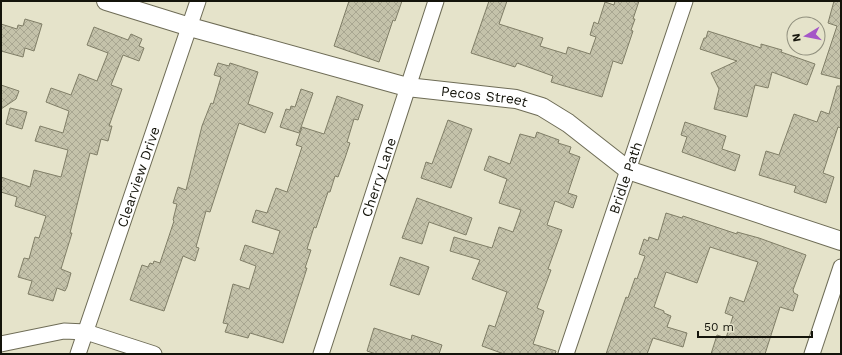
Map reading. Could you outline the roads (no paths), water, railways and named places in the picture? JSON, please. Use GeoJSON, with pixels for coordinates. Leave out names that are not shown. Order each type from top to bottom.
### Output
{"type":"FeatureCollection","features":[{"type":"Feature","properties":{"kind":"street","name":"Pecos Street"},"geometry":{"type":"LineString","coordinates":[[106,1],[190,27],[407,87],[516,100],[542,107],[568,123],[628,170],[841,241]]}},
{"type":"Feature","properties":{"kind":"street","name":"Clearview Drive"},"geometry":{"type":"LineString","coordinates":[[78,354],[198,1]]}},
{"type":"Feature","properties":{"kind":"street","name":"Cherry Lane"},"geometry":{"type":"LineString","coordinates":[[321,354],[436,1]]}},
{"type":"Feature","properties":{"kind":"street","name":"Bridle Path"},"geometry":{"type":"LineString","coordinates":[[566,354],[685,1]]}},
{"type":"Feature","properties":{"kind":"street"},"geometry":{"type":"LineString","coordinates":[[812,354],[841,267]]}},
{"type":"Feature","properties":{"kind":"street"},"geometry":{"type":"LineString","coordinates":[[1,344],[64,331],[86,332],[154,354]]}}]}
